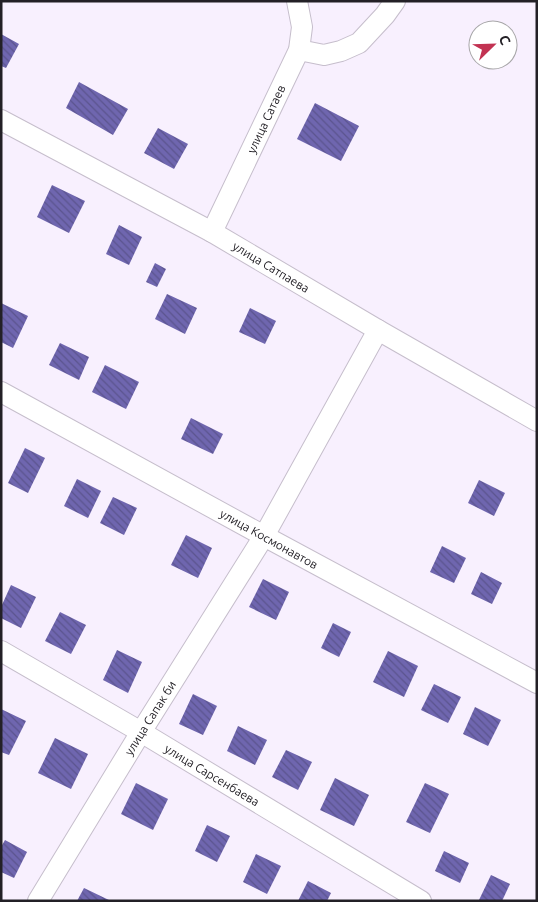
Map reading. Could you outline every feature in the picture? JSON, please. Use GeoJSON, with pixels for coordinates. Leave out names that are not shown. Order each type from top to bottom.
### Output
{"type":"FeatureCollection","features":[{"type":"Feature","properties":{"kind":"street","name":"улица Сатаев"},"geometry":{"type":"LineString","coordinates":[[212,232],[299,50],[302,27],[297,1]]}},
{"type":"Feature","properties":{"kind":"street"},"geometry":{"type":"LineString","coordinates":[[299,50],[324,55],[341,51],[359,43],[385,16],[395,1]]}},
{"type":"Feature","properties":{"kind":"street","name":"улица Сатпаева"},"geometry":{"type":"LineString","coordinates":[[1,120],[212,232],[537,421]]}},
{"type":"Feature","properties":{"kind":"street","name":"улица Сапак би"},"geometry":{"type":"LineString","coordinates":[[38,901],[264,536],[378,330]]}},
{"type":"Feature","properties":{"kind":"street","name":"улица Космонавтов"},"geometry":{"type":"LineString","coordinates":[[1,392],[537,683]]}},
{"type":"Feature","properties":{"kind":"street","name":"улица Сарсенбаева"},"geometry":{"type":"LineString","coordinates":[[1,652],[141,732],[421,901]]}},
{"type":"Feature","properties":{"kind":"building"},"geometry":{"type":"Polygon","coordinates":[[[1,34],[19,44],[6,68],[1,66],[1,34]]]}},
{"type":"Feature","properties":{"kind":"building"},"geometry":{"type":"Polygon","coordinates":[[[79,82],[128,109],[113,135],[66,108],[79,82]]]}},
{"type":"Feature","properties":{"kind":"building"},"geometry":{"type":"Polygon","coordinates":[[[315,103],[359,126],[341,161],[297,139],[315,103]]]}},
{"type":"Feature","properties":{"kind":"building"},"geometry":{"type":"Polygon","coordinates":[[[158,128],[188,144],[174,169],[144,153],[158,128]]]}},
{"type":"Feature","properties":{"kind":"building"},"geometry":{"type":"Polygon","coordinates":[[[52,185],[85,201],[69,233],[37,217],[52,185]]]}},
{"type":"Feature","properties":{"kind":"building"},"geometry":{"type":"Polygon","coordinates":[[[119,225],[142,237],[129,265],[106,254],[119,225]]]}},
{"type":"Feature","properties":{"kind":"building"},"geometry":{"type":"Polygon","coordinates":[[[155,263],[166,269],[157,287],[146,282],[155,263]]]}},
{"type":"Feature","properties":{"kind":"building"},"geometry":{"type":"Polygon","coordinates":[[[167,294],[197,308],[185,334],[155,319],[167,294]]]}},
{"type":"Feature","properties":{"kind":"building"},"geometry":{"type":"Polygon","coordinates":[[[1,303],[28,316],[13,348],[1,342],[1,303]]]}},
{"type":"Feature","properties":{"kind":"building"},"geometry":{"type":"Polygon","coordinates":[[[250,308],[276,321],[265,344],[239,332],[250,308]]]}},
{"type":"Feature","properties":{"kind":"building"},"geometry":{"type":"Polygon","coordinates":[[[60,343],[89,357],[79,380],[49,365],[60,343]]]}},
{"type":"Feature","properties":{"kind":"building"},"geometry":{"type":"Polygon","coordinates":[[[105,365],[139,382],[126,409],[92,392],[105,365]]]}},
{"type":"Feature","properties":{"kind":"building"},"geometry":{"type":"Polygon","coordinates":[[[191,418],[223,434],[213,454],[181,439],[191,418]]]}},
{"type":"Feature","properties":{"kind":"building"},"geometry":{"type":"Polygon","coordinates":[[[25,448],[45,458],[28,493],[8,483],[25,448]]]}},
{"type":"Feature","properties":{"kind":"building"},"geometry":{"type":"Polygon","coordinates":[[[77,479],[101,491],[88,518],[64,506],[77,479]]]}},
{"type":"Feature","properties":{"kind":"building"},"geometry":{"type":"Polygon","coordinates":[[[479,480],[505,493],[494,516],[468,503],[479,480]]]}},
{"type":"Feature","properties":{"kind":"building"},"geometry":{"type":"Polygon","coordinates":[[[113,497],[137,508],[124,535],[100,523],[113,497]]]}},
{"type":"Feature","properties":{"kind":"building"},"geometry":{"type":"Polygon","coordinates":[[[186,535],[212,548],[198,578],[171,565],[186,535]]]}},
{"type":"Feature","properties":{"kind":"building"},"geometry":{"type":"Polygon","coordinates":[[[442,546],[466,558],[454,583],[430,572],[442,546]]]}},
{"type":"Feature","properties":{"kind":"building"},"geometry":{"type":"Polygon","coordinates":[[[481,572],[502,583],[492,604],[471,594],[481,572]]]}},
{"type":"Feature","properties":{"kind":"building"},"geometry":{"type":"Polygon","coordinates":[[[263,579],[289,592],[276,620],[249,607],[263,579]]]}},
{"type":"Feature","properties":{"kind":"building"},"geometry":{"type":"Polygon","coordinates":[[[11,585],[36,597],[21,628],[1,618],[1,607],[11,585]]]}},
{"type":"Feature","properties":{"kind":"building"},"geometry":{"type":"Polygon","coordinates":[[[60,612],[86,625],[71,654],[45,641],[60,612]]]}},
{"type":"Feature","properties":{"kind":"building"},"geometry":{"type":"Polygon","coordinates":[[[333,623],[351,632],[339,657],[321,648],[333,623]]]}},
{"type":"Feature","properties":{"kind":"building"},"geometry":{"type":"Polygon","coordinates":[[[117,650],[142,662],[128,693],[103,680],[117,650]]]}},
{"type":"Feature","properties":{"kind":"building"},"geometry":{"type":"Polygon","coordinates":[[[388,651],[418,666],[404,697],[373,682],[388,651]]]}},
{"type":"Feature","properties":{"kind":"building"},"geometry":{"type":"Polygon","coordinates":[[[434,684],[461,697],[448,723],[421,710],[434,684]]]}},
{"type":"Feature","properties":{"kind":"building"},"geometry":{"type":"Polygon","coordinates":[[[193,694],[217,706],[203,735],[179,724],[193,694]]]}},
{"type":"Feature","properties":{"kind":"building"},"geometry":{"type":"Polygon","coordinates":[[[475,707],[501,720],[488,746],[463,734],[475,707]]]}},
{"type":"Feature","properties":{"kind":"building"},"geometry":{"type":"Polygon","coordinates":[[[1,709],[26,721],[9,755],[1,752],[1,709]]]}},
{"type":"Feature","properties":{"kind":"building"},"geometry":{"type":"Polygon","coordinates":[[[238,726],[267,740],[255,765],[227,751],[238,726]]]}},
{"type":"Feature","properties":{"kind":"building"},"geometry":{"type":"Polygon","coordinates":[[[55,738],[88,754],[71,789],[38,773],[55,738]]]}},
{"type":"Feature","properties":{"kind":"building"},"geometry":{"type":"Polygon","coordinates":[[[286,750],[312,762],[298,790],[272,777],[286,750]]]}},
{"type":"Feature","properties":{"kind":"building"},"geometry":{"type":"Polygon","coordinates":[[[335,778],[369,795],[354,826],[320,810],[335,778]]]}},
{"type":"Feature","properties":{"kind":"building"},"geometry":{"type":"Polygon","coordinates":[[[136,783],[168,799],[153,830],[121,814],[136,783]]]}},
{"type":"Feature","properties":{"kind":"building"},"geometry":{"type":"Polygon","coordinates":[[[425,783],[449,794],[430,833],[406,822],[425,783]]]}},
{"type":"Feature","properties":{"kind":"building"},"geometry":{"type":"Polygon","coordinates":[[[207,825],[230,836],[217,862],[195,851],[207,825]]]}},
{"type":"Feature","properties":{"kind":"building"},"geometry":{"type":"Polygon","coordinates":[[[5,840],[27,852],[14,878],[1,872],[1,847],[5,840]]]}},
{"type":"Feature","properties":{"kind":"building"},"geometry":{"type":"Polygon","coordinates":[[[444,851],[469,863],[460,883],[435,871],[444,851]]]}},
{"type":"Feature","properties":{"kind":"building"},"geometry":{"type":"Polygon","coordinates":[[[256,854],[281,866],[267,894],[243,882],[256,854]]]}},
{"type":"Feature","properties":{"kind":"building"},"geometry":{"type":"Polygon","coordinates":[[[491,875],[510,884],[502,901],[479,900],[491,875]]]}},
{"type":"Feature","properties":{"kind":"building"},"geometry":{"type":"Polygon","coordinates":[[[308,881],[331,893],[327,901],[298,901],[308,881]]]}},
{"type":"Feature","properties":{"kind":"building"},"geometry":{"type":"Polygon","coordinates":[[[84,888],[111,901],[77,901],[84,888]]]}}]}
